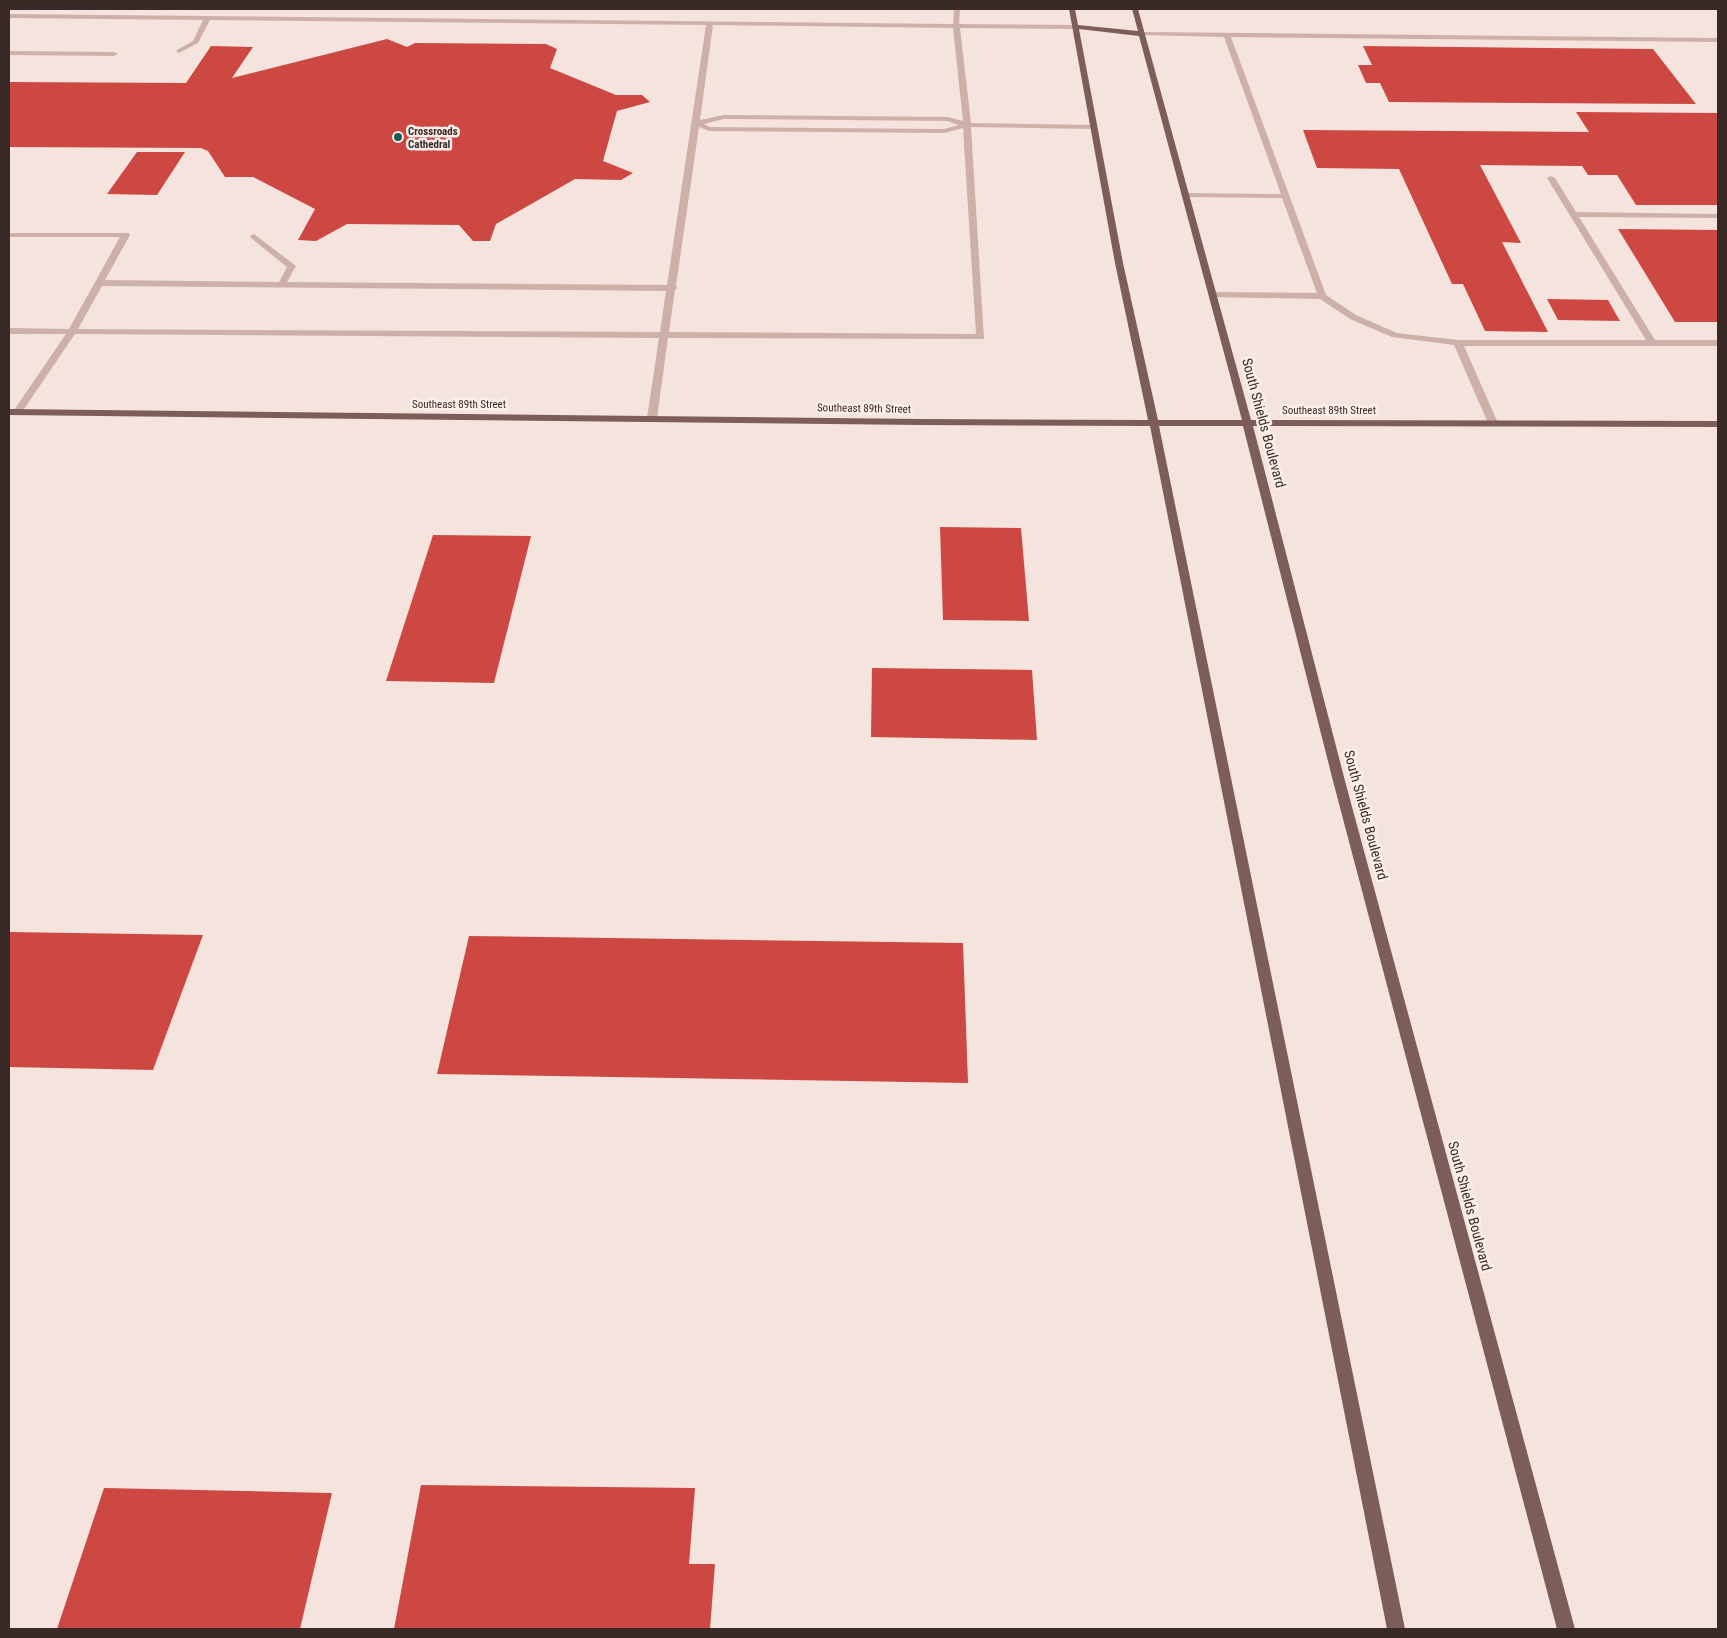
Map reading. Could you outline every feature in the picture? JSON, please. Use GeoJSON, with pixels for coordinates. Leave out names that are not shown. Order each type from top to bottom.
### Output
{"type":"FeatureCollection","features":[{"type":"Feature","properties":{"kind":"main road"},"geometry":{"type":"LineString","coordinates":[[1072,9],[1119,263],[1154,423],[1396,1629]]}},
{"type":"Feature","properties":{"kind":"main road","name":"South Shields Boulevard"},"geometry":{"type":"LineString","coordinates":[[1135,9],[1213,294],[1339,781],[1566,1629]]}},
{"type":"Feature","properties":{"kind":"main road"},"geometry":{"type":"LineString","coordinates":[[1076,27],[1142,34]]}},
{"type":"Feature","properties":{"kind":"main road","name":"Southeast 89th Street"},"geometry":{"type":"LineString","coordinates":[[13,412],[1154,423],[1718,424]]}},
{"type":"Feature","properties":{"kind":"lane"},"geometry":{"type":"LineString","coordinates":[[183,18],[191,9]]}},
{"type":"Feature","properties":{"kind":"lane"},"geometry":{"type":"LineString","coordinates":[[9,331],[981,337],[967,125],[956,25],[956,9]]}},
{"type":"Feature","properties":{"kind":"lane"},"geometry":{"type":"LineString","coordinates":[[9,16],[1076,27]]}},
{"type":"Feature","properties":{"kind":"lane"},"geometry":{"type":"LineString","coordinates":[[179,51],[196,42],[207,18]]}},
{"type":"Feature","properties":{"kind":"lane"},"geometry":{"type":"LineString","coordinates":[[652,418],[673,288],[710,24]]}},
{"type":"Feature","properties":{"kind":"lane"},"geometry":{"type":"LineString","coordinates":[[1142,34],[1718,40]]}},
{"type":"Feature","properties":{"kind":"lane"},"geometry":{"type":"LineString","coordinates":[[1227,35],[1284,196],[1322,296]]}},
{"type":"Feature","properties":{"kind":"lane"},"geometry":{"type":"LineString","coordinates":[[9,53],[114,54]]}},
{"type":"Feature","properties":{"kind":"lane"},"geometry":{"type":"LineString","coordinates":[[696,123],[724,117],[948,119],[967,125],[1094,127]]}},
{"type":"Feature","properties":{"kind":"lane"},"geometry":{"type":"LineString","coordinates":[[696,123],[709,129],[944,132],[967,125]]}},
{"type":"Feature","properties":{"kind":"lane"},"geometry":{"type":"LineString","coordinates":[[1551,178],[1652,342]]}},
{"type":"Feature","properties":{"kind":"lane"},"geometry":{"type":"LineString","coordinates":[[1185,195],[1284,196]]}},
{"type":"Feature","properties":{"kind":"lane"},"geometry":{"type":"LineString","coordinates":[[1573,214],[1718,216]]}},
{"type":"Feature","properties":{"kind":"lane"},"geometry":{"type":"LineString","coordinates":[[9,235],[126,235],[72,332],[13,412]]}},
{"type":"Feature","properties":{"kind":"lane"},"geometry":{"type":"LineString","coordinates":[[254,236],[292,266],[282,284]]}},
{"type":"Feature","properties":{"kind":"lane"},"geometry":{"type":"LineString","coordinates":[[100,283],[673,288]]}},
{"type":"Feature","properties":{"kind":"lane"},"geometry":{"type":"LineString","coordinates":[[1213,294],[1322,296],[1353,317],[1394,335],[1458,343],[1718,343]]}},
{"type":"Feature","properties":{"kind":"lane"},"geometry":{"type":"LineString","coordinates":[[1458,343],[1493,423]]}},
{"type":"Feature","properties":{"kind":"building"},"geometry":{"type":"Polygon","coordinates":[[[387,39],[407,47],[415,43],[546,44],[557,49],[550,68],[616,95],[642,95],[650,102],[617,111],[603,161],[633,173],[621,180],[575,179],[496,224],[490,241],[473,241],[459,225],[347,224],[316,241],[298,240],[315,209],[253,177],[225,177],[208,151],[201,148],[9,147],[9,82],[186,83],[211,46],[253,47],[232,78],[387,39]]]}},
{"type":"Feature","properties":{"kind":"building"},"geometry":{"type":"Polygon","coordinates":[[[1363,46],[1653,49],[1696,104],[1389,102],[1380,83],[1366,83],[1358,65],[1372,65],[1363,46]]]}},
{"type":"Feature","properties":{"kind":"building"},"geometry":{"type":"Polygon","coordinates":[[[1576,112],[1718,113],[1718,205],[1636,205],[1617,175],[1588,175],[1582,166],[1480,165],[1521,243],[1502,242],[1548,332],[1485,331],[1463,284],[1452,284],[1399,169],[1317,168],[1303,130],[1589,132],[1576,112]]]}},
{"type":"Feature","properties":{"kind":"building"},"geometry":{"type":"Polygon","coordinates":[[[137,152],[185,152],[157,195],[107,194],[137,152]]]}},
{"type":"Feature","properties":{"kind":"building"},"geometry":{"type":"Polygon","coordinates":[[[1618,229],[1718,230],[1718,322],[1675,322],[1618,229]]]}},
{"type":"Feature","properties":{"kind":"building"},"geometry":{"type":"Polygon","coordinates":[[[1547,299],[1608,300],[1620,321],[1558,320],[1547,299]]]}},
{"type":"Feature","properties":{"kind":"building"},"geometry":{"type":"Polygon","coordinates":[[[940,527],[1021,528],[1029,621],[943,620],[940,527]]]}},
{"type":"Feature","properties":{"kind":"building"},"geometry":{"type":"Polygon","coordinates":[[[433,535],[531,536],[494,683],[386,681],[433,535]]]}},
{"type":"Feature","properties":{"kind":"building"},"geometry":{"type":"Polygon","coordinates":[[[872,668],[1032,670],[1037,740],[871,737],[872,668]]]}},
{"type":"Feature","properties":{"kind":"building"},"geometry":{"type":"Polygon","coordinates":[[[9,932],[203,935],[153,1070],[9,1067],[9,932]]]}},
{"type":"Feature","properties":{"kind":"building"},"geometry":{"type":"Polygon","coordinates":[[[469,936],[963,943],[968,1083],[437,1074],[469,936]]]}},
{"type":"Feature","properties":{"kind":"building"},"geometry":{"type":"Polygon","coordinates":[[[421,1485],[695,1488],[689,1564],[715,1564],[710,1629],[394,1629],[421,1485]]]}},
{"type":"Feature","properties":{"kind":"building"},"geometry":{"type":"Polygon","coordinates":[[[104,1488],[332,1493],[300,1629],[57,1629],[104,1488]]]}},
{"type":"Feature","properties":{"kind":"place","name":"Crossroads Cathedral"},"geometry":{"type":"Point","coordinates":[398,137]}}]}
